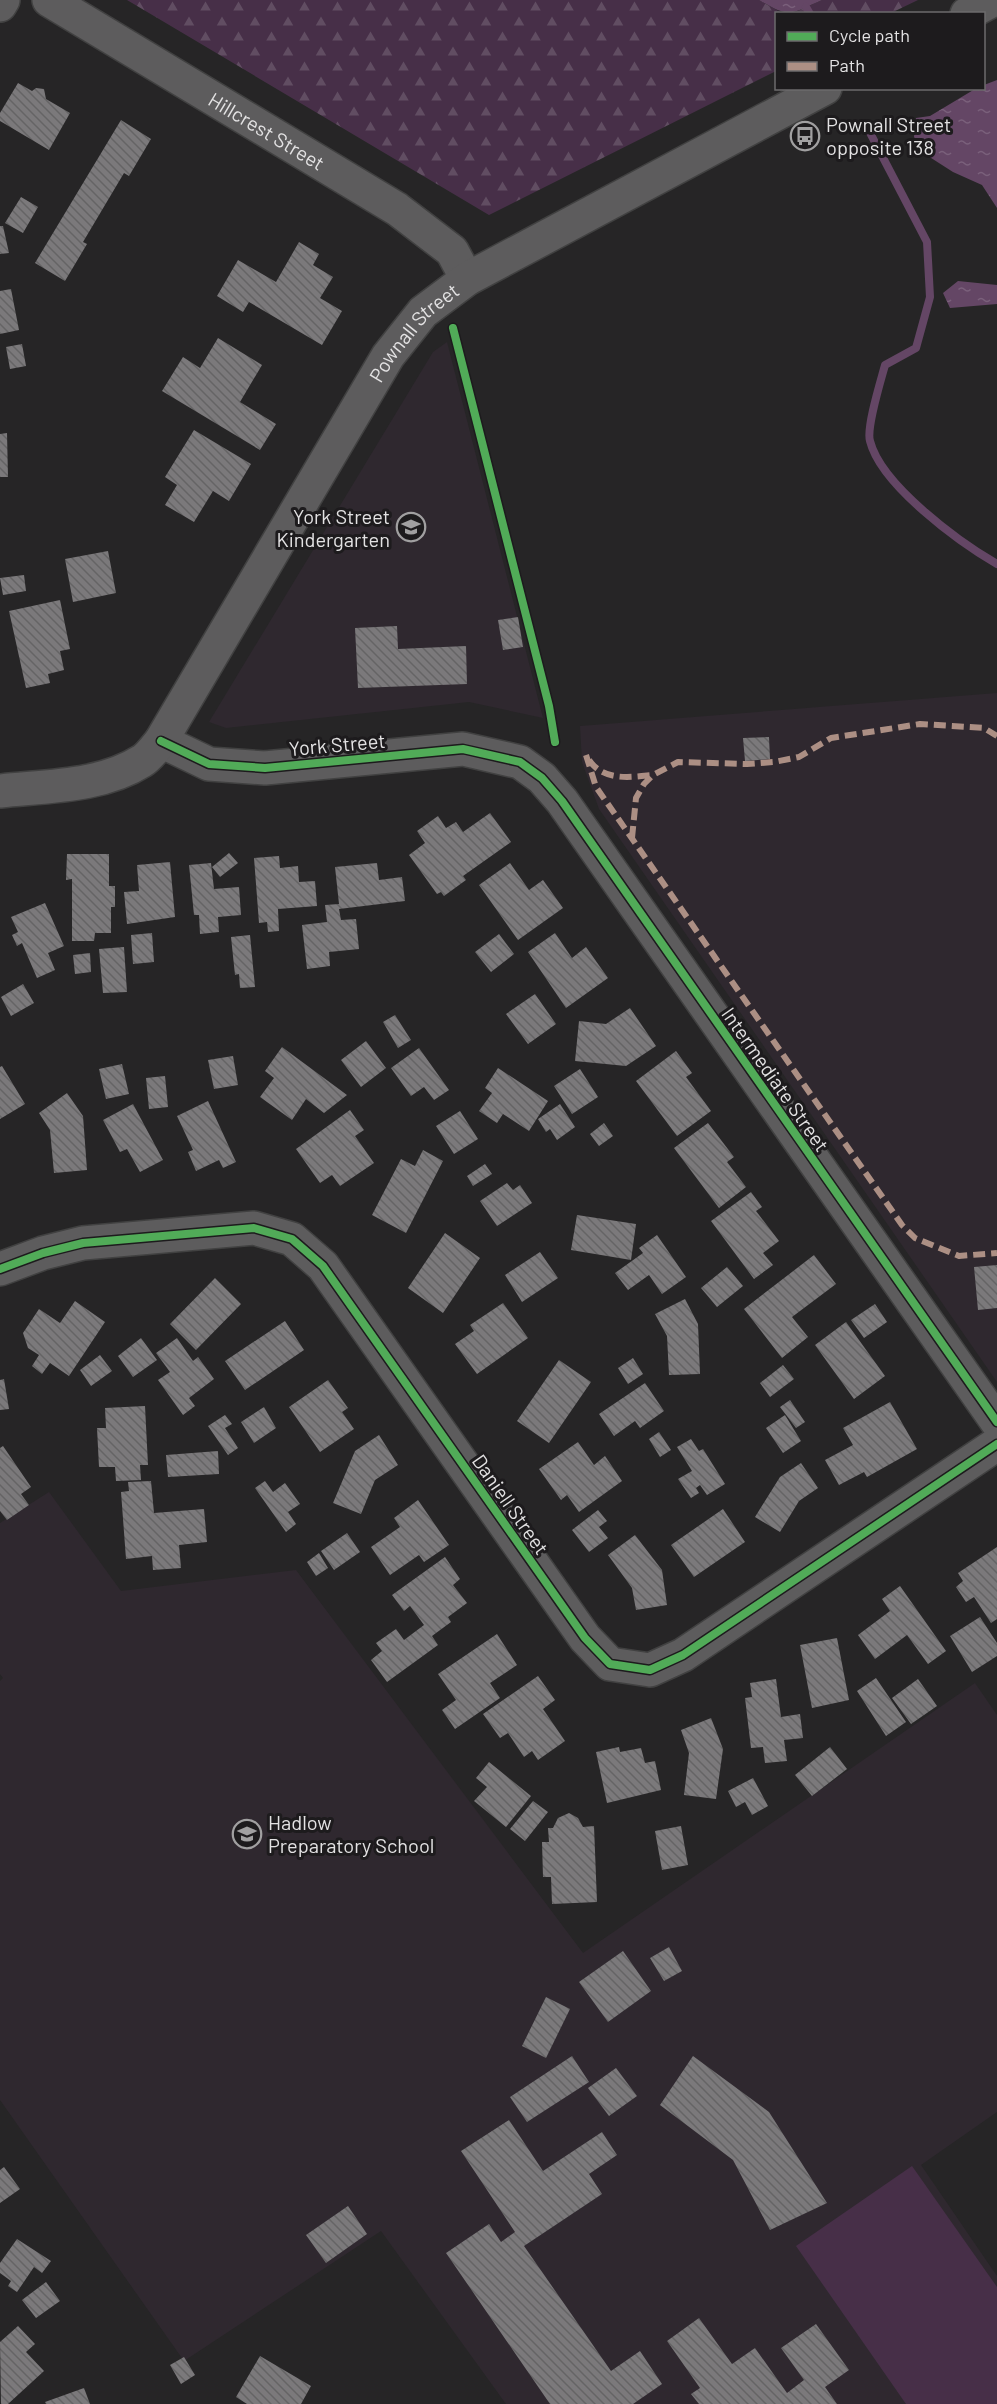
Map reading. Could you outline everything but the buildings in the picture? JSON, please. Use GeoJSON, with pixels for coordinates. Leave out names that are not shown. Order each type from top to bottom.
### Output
{"type":"FeatureCollection","features":[{"type":"Feature","properties":{"kind":"street"},"geometry":{"type":"LineString","coordinates":[[0,5],[3,0]]}},
{"type":"Feature","properties":{"kind":"street","name":"Hillcrest Street"},"geometry":{"type":"LineString","coordinates":[[49,0],[397,209],[452,251],[467,279]]}},
{"type":"Feature","properties":{"kind":"street"},"geometry":{"type":"LineString","coordinates":[[971,12],[993,0]]}},
{"type":"Feature","properties":{"kind":"street","name":"Pownall Street"},"geometry":{"type":"LineString","coordinates":[[161,741],[393,350],[423,312],[467,279],[821,90]]}},
{"type":"Feature","properties":{"kind":"street"},"geometry":{"type":"LineString","coordinates":[[0,791],[87,781],[118,773],[143,761],[161,741]]}},
{"type":"Feature","properties":{"kind":"street","name":"York Street"},"geometry":{"type":"LineString","coordinates":[[161,741],[209,764],[265,768],[463,749],[520,762]]}},
{"type":"Feature","properties":{"kind":"street","name":"Intermediate Street"},"geometry":{"type":"LineString","coordinates":[[520,762],[542,778],[562,801],[997,1422]]}},
{"type":"Feature","properties":{"kind":"street","name":"Daniell Street"},"geometry":{"type":"LineString","coordinates":[[0,1269],[43,1253],[83,1243],[254,1228],[292,1239],[323,1266],[585,1638],[610,1664],[650,1670],[683,1655],[997,1444]]}},
{"type":"Feature","properties":{"kind":"shaded area","name":"York Street Kindergarten"},"geometry":{"type":"Polygon","coordinates":[[[447,342],[543,718],[469,702],[226,728],[209,722],[433,352],[447,342]]]}},
{"type":"Feature","properties":{"kind":"shaded area"},"geometry":{"type":"Polygon","coordinates":[[[997,693],[997,1382],[599,809],[582,762],[580,726],[997,693]]]}},
{"type":"Feature","properties":{"kind":"shaded area","name":"Hadlow Preparatory School"},"geometry":{"type":"Polygon","coordinates":[[[49,1492],[121,1591],[296,1570],[583,1953],[975,1683],[997,1715],[997,2112],[921,2165],[997,2276],[997,2404],[506,2404],[381,2231],[184,2361],[0,2100],[0,1681],[3,1678],[0,1674],[0,1523],[49,1492]]]}},
{"type":"Feature","properties":{"kind":"green space"},"geometry":{"type":"Polygon","coordinates":[[[127,0],[759,0],[780,12],[775,12],[775,72],[489,215],[127,0]]]}},
{"type":"Feature","properties":{"kind":"green space"},"geometry":{"type":"Polygon","coordinates":[[[822,0],[918,0],[893,12],[795,12],[822,0]]]}},
{"type":"Feature","properties":{"kind":"green space"},"geometry":{"type":"Polygon","coordinates":[[[912,2166],[997,2287],[997,2404],[906,2404],[796,2246],[912,2166]]]}},
{"type":"Feature","properties":{"kind":"water"},"geometry":{"type":"Polygon","coordinates":[[[759,0],[822,0],[803,9],[785,12],[759,0]]]}},
{"type":"Feature","properties":{"kind":"water"},"geometry":{"type":"Polygon","coordinates":[[[997,80],[997,208],[982,185],[953,172],[928,156],[914,137],[916,118],[930,116],[973,90],[985,90],[985,85],[997,80]]]}},
{"type":"Feature","properties":{"kind":"water"},"geometry":{"type":"Polygon","coordinates":[[[958,281],[997,285],[997,304],[950,308],[943,293],[958,281]]]}},
{"type":"Feature","properties":{"kind":"waterway"},"geometry":{"type":"LineString","coordinates":[[806,7],[809,12]]}},
{"type":"Feature","properties":{"kind":"waterway"},"geometry":{"type":"LineString","coordinates":[[867,127],[927,242],[930,297],[916,348],[885,365],[872,415],[870,441],[877,458],[889,476],[923,511],[963,542],[997,564]]}},
{"type":"Feature","properties":{"kind":"marked path"},"geometry":{"type":"LineString","coordinates":[[632,838],[636,798],[644,784],[653,775],[678,762],[747,764],[774,762],[799,757],[831,738],[920,724],[984,728],[997,736]]}},
{"type":"Feature","properties":{"kind":"marked path"},"geometry":{"type":"LineString","coordinates":[[586,755],[596,787],[902,1225],[915,1238],[959,1256],[997,1253]]}},
{"type":"Feature","properties":{"kind":"marked path"},"geometry":{"type":"LineString","coordinates":[[589,760],[595,767],[610,775],[627,777],[653,775]]}},
{"type":"Feature","properties":{"kind":"cycle path"},"geometry":{"type":"LineString","coordinates":[[453,328],[549,706],[555,742]]}},
{"type":"Feature","properties":{"kind":"cycle path"},"geometry":{"type":"LineString","coordinates":[[161,741],[209,764],[265,768],[463,749],[520,762],[542,778],[562,801],[997,1422]]}},
{"type":"Feature","properties":{"kind":"cycle path"},"geometry":{"type":"LineString","coordinates":[[0,1269],[43,1253],[83,1243],[254,1228],[292,1239],[323,1266],[585,1638],[610,1664],[650,1670],[683,1655],[997,1444]]}},
{"type":"Feature","properties":{"kind":"place","name":"Pownall Street opposite 138"},"geometry":{"type":"Point","coordinates":[805,136]}},
{"type":"Feature","properties":{"kind":"place","name":"York Street Kindergarten"},"geometry":{"type":"Point","coordinates":[411,527]}},
{"type":"Feature","properties":{"kind":"place","name":"Hadlow Preparatory School"},"geometry":{"type":"Point","coordinates":[247,1834]}}]}
